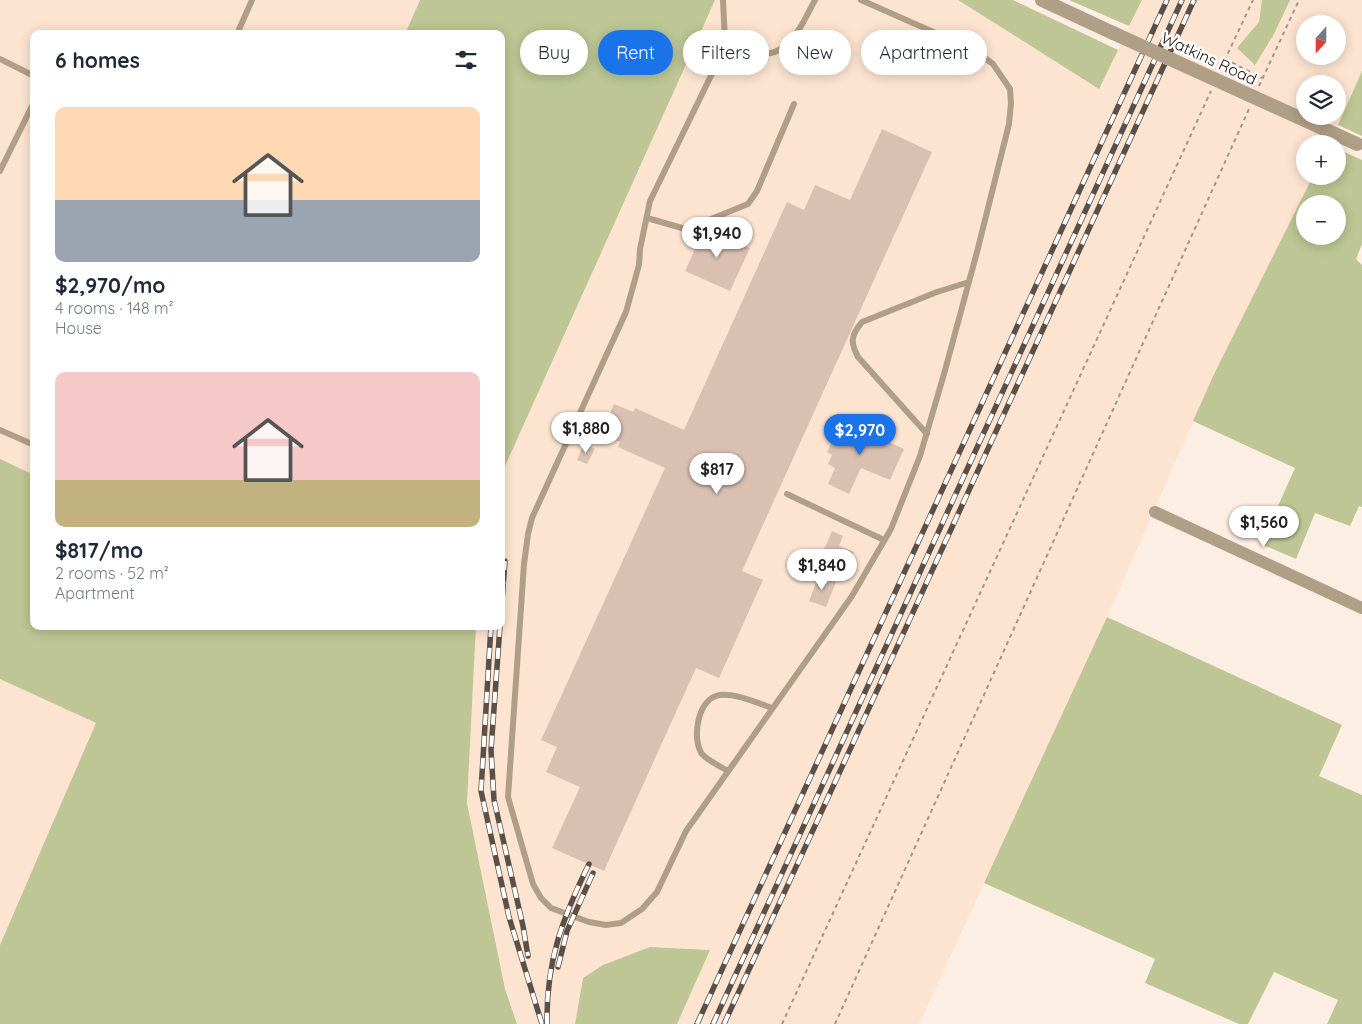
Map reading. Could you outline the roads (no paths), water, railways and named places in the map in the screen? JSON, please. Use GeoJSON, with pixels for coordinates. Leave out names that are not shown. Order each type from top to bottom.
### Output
{"type":"FeatureCollection","features":[{"type":"Feature","properties":{"kind":"street","name":"Watkins Road"},"geometry":{"type":"LineString","coordinates":[[1042,0],[1359,146]]}},
{"type":"Feature","properties":{"kind":"street"},"geometry":{"type":"LineString","coordinates":[[1155,512],[1362,608]]}},
{"type":"Feature","properties":{"kind":"lane"},"geometry":{"type":"LineString","coordinates":[[239,30],[252,0]]}},
{"type":"Feature","properties":{"kind":"lane"},"geometry":{"type":"LineString","coordinates":[[723,0],[724,30]]}},
{"type":"Feature","properties":{"kind":"lane"},"geometry":{"type":"LineString","coordinates":[[769,53],[777,52],[785,48],[793,40],[815,0]]}},
{"type":"Feature","properties":{"kind":"lane"},"geometry":{"type":"LineString","coordinates":[[712,75],[650,201],[640,249],[639,265],[626,312],[532,518],[528,534],[520,608],[508,797],[534,884],[541,898],[551,908],[606,926],[621,923],[642,909],[657,892],[686,831],[852,596],[891,529],[927,434],[969,282],[1009,124],[1012,103],[1010,89],[994,64],[974,50],[861,0]]}},
{"type":"Feature","properties":{"kind":"lane"},"geometry":{"type":"LineString","coordinates":[[0,59],[30,74]]}},
{"type":"Feature","properties":{"kind":"lane"},"geometry":{"type":"LineString","coordinates":[[647,218],[682,228],[689,228],[748,204],[757,191],[794,104]]}},
{"type":"Feature","properties":{"kind":"lane"},"geometry":{"type":"LineString","coordinates":[[0,171],[30,110]]}},
{"type":"Feature","properties":{"kind":"lane"},"geometry":{"type":"LineString","coordinates":[[927,434],[858,357],[852,345],[854,331],[862,322],[937,292],[969,282]]}},
{"type":"Feature","properties":{"kind":"lane"},"geometry":{"type":"LineString","coordinates":[[0,430],[30,443]]}},
{"type":"Feature","properties":{"kind":"lane"},"geometry":{"type":"LineString","coordinates":[[787,494],[884,540]]}},
{"type":"Feature","properties":{"kind":"lane"},"geometry":{"type":"LineString","coordinates":[[728,771],[703,756],[697,746],[696,733],[705,704],[716,696],[735,696],[772,708]]}},
{"type":"Feature","properties":{"kind":"railway"},"geometry":{"type":"LineString","coordinates":[[697,1024],[1167,0]]}},
{"type":"Feature","properties":{"kind":"railway"},"geometry":{"type":"LineString","coordinates":[[713,1024],[1182,0]]}},
{"type":"Feature","properties":{"kind":"railway"},"geometry":{"type":"LineString","coordinates":[[724,1024],[1194,0]]}},
{"type":"Feature","properties":{"kind":"railway"},"geometry":{"type":"LineString","coordinates":[[491,630],[481,791],[509,917],[542,1024]]}},
{"type":"Feature","properties":{"kind":"railway"},"geometry":{"type":"LineString","coordinates":[[500,630],[491,750],[494,800],[523,926],[528,956]]}},
{"type":"Feature","properties":{"kind":"railway"},"geometry":{"type":"LineString","coordinates":[[547,1024],[549,981],[558,941],[571,903],[589,864]]}},
{"type":"Feature","properties":{"kind":"railway"},"geometry":{"type":"LineString","coordinates":[[558,967],[567,931],[593,873]]}}]}
